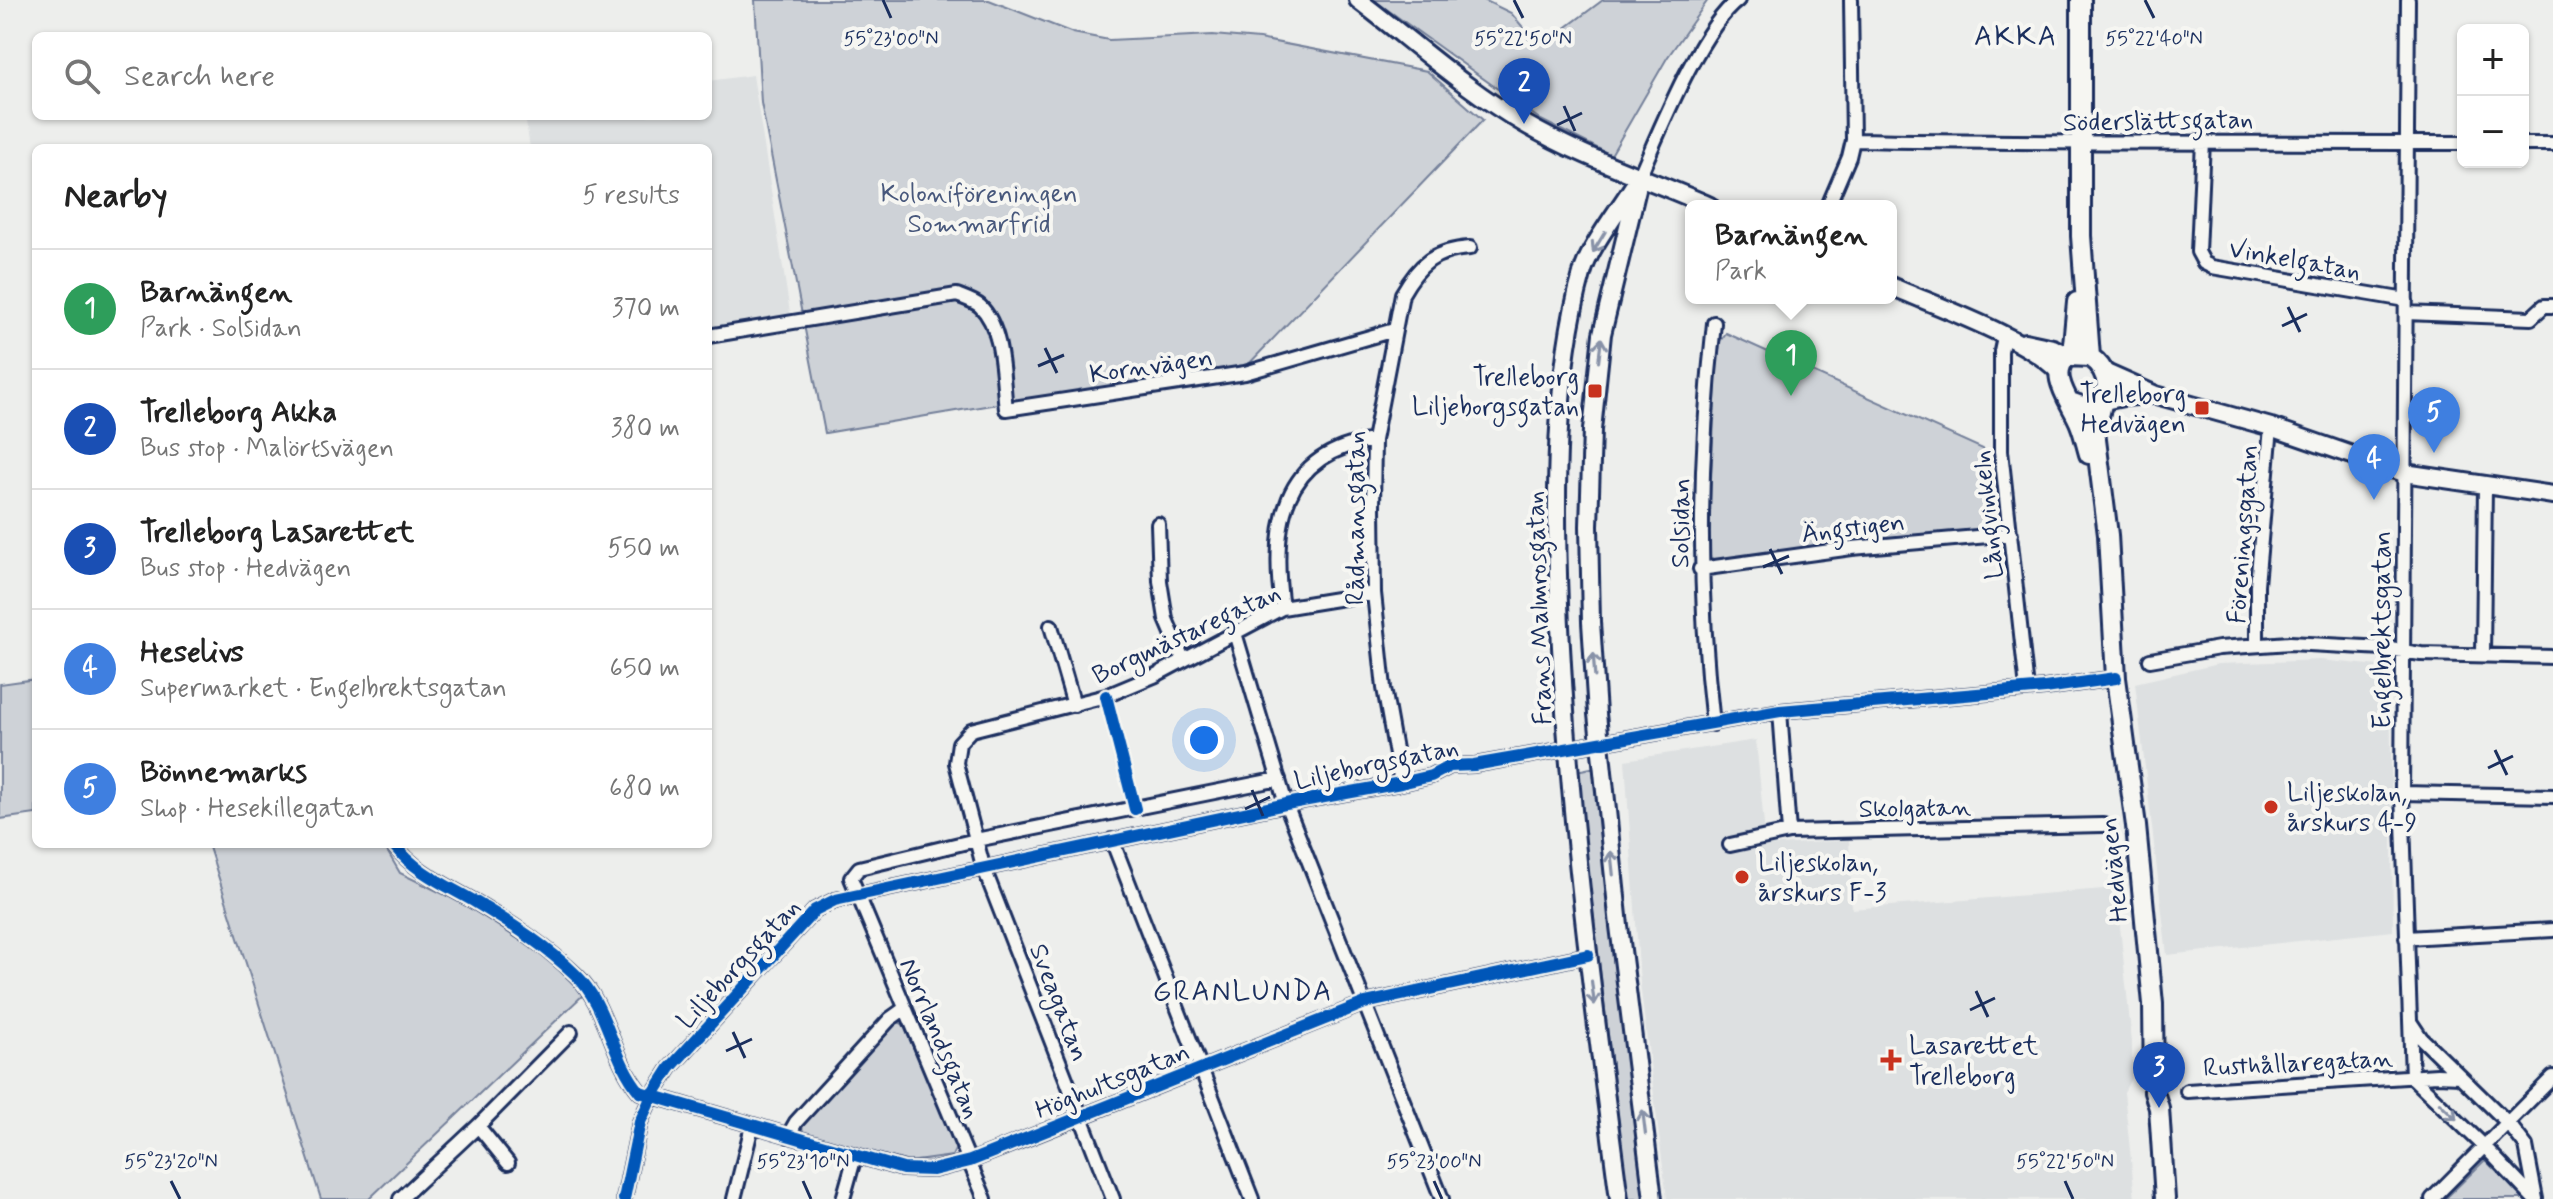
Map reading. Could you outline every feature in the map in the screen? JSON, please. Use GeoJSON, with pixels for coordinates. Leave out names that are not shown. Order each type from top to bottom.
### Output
{"type":"FeatureCollection","features":[{"type":"Feature","properties":{"kind":"main road"},"geometry":{"type":"LineString","coordinates":[[2077,356],[2081,236],[2081,0]]}},
{"type":"Feature","properties":{"kind":"main road"},"geometry":{"type":"LineString","coordinates":[[2077,356],[2104,372]]}},
{"type":"Feature","properties":{"kind":"main road"},"geometry":{"type":"LineString","coordinates":[[2059,372],[2059,365],[2077,356]]}},
{"type":"Feature","properties":{"kind":"main road","name":"Hedvägen"},"geometry":{"type":"LineString","coordinates":[[2059,372],[2085,439],[2108,535]]}},
{"type":"Feature","properties":{"kind":"main road","name":"Hedvägen"},"geometry":{"type":"LineString","coordinates":[[2104,372],[2107,387],[2095,432],[2108,535],[2116,678],[2136,826],[2153,1004],[2154,1092],[2159,1108],[2165,1199]]}},
{"type":"Feature","properties":{"kind":"main road"},"geometry":{"type":"LineString","coordinates":[[2070,402],[2087,408],[2103,403]]}},
{"type":"Feature","properties":{"kind":"street"},"geometry":{"type":"LineString","coordinates":[[1358,0],[1524,124],[1696,200]]}},
{"type":"Feature","properties":{"kind":"street","name":"Frans Malmrosgatan"},"geometry":{"type":"LineString","coordinates":[[1619,1199],[1588,955],[1567,749],[1557,541],[1558,454],[1571,325],[1582,271],[1640,175],[1706,39],[1738,0]]}},
{"type":"Feature","properties":{"kind":"street"},"geometry":{"type":"LineString","coordinates":[[1831,200],[1853,140],[1851,0]]}},
{"type":"Feature","properties":{"kind":"street","name":"Engelbrektsgatan"},"geometry":{"type":"LineString","coordinates":[[2408,0],[2402,793],[2412,1077]]}},
{"type":"Feature","properties":{"kind":"street","name":"Söderslättsgatan"},"geometry":{"type":"LineString","coordinates":[[1853,140],[2079,144],[2203,141],[2457,143]]}},
{"type":"Feature","properties":{"kind":"street","name":"Vinkelgatan"},"geometry":{"type":"LineString","coordinates":[[2203,141],[2198,252],[2204,263],[2212,267],[2406,306],[2531,318],[2544,306],[2553,306]]}},
{"type":"Feature","properties":{"kind":"street"},"geometry":{"type":"LineString","coordinates":[[2529,144],[2553,144]]}},
{"type":"Feature","properties":{"kind":"street","name":"Frans Malmrosgatan"},"geometry":{"type":"LineString","coordinates":[[1640,175],[1602,334],[1592,430],[1589,526],[1591,622],[1600,743],[1653,1199]]}},
{"type":"Feature","properties":{"kind":"street","name":"Rådmansgatan"},"geometry":{"type":"LineString","coordinates":[[1401,783],[1384,688],[1374,593],[1374,440],[1402,294],[1412,277],[1430,259],[1450,249],[1470,248]]}},
{"type":"Feature","properties":{"kind":"street"},"geometry":{"type":"LineString","coordinates":[[1897,289],[2004,337],[2046,360],[2059,372]]}},
{"type":"Feature","properties":{"kind":"street","name":"Kornvägen"},"geometry":{"type":"LineString","coordinates":[[712,335],[957,295],[979,305],[991,321],[997,339],[1006,409],[1245,373],[1394,330]]}},
{"type":"Feature","properties":{"kind":"street","name":"Solsidan"},"geometry":{"type":"LineString","coordinates":[[1713,724],[1700,569],[1703,458],[1714,323]]}},
{"type":"Feature","properties":{"kind":"street"},"geometry":{"type":"LineString","coordinates":[[2004,337],[2077,356]]}},
{"type":"Feature","properties":{"kind":"street","name":"Långvinkeln"},"geometry":{"type":"LineString","coordinates":[[2004,337],[2001,351],[2001,451],[2027,689]]}},
{"type":"Feature","properties":{"kind":"street"},"geometry":{"type":"LineString","coordinates":[[2104,372],[2156,395],[2271,427],[2404,473],[2553,495]]}},
{"type":"Feature","properties":{"kind":"street"},"geometry":{"type":"LineString","coordinates":[[2103,403],[2123,397],[2156,395]]}},
{"type":"Feature","properties":{"kind":"street","name":"Föreningsgatan"},"geometry":{"type":"LineString","coordinates":[[2257,644],[2258,563],[2271,427]]}},
{"type":"Feature","properties":{"kind":"street"},"geometry":{"type":"LineString","coordinates":[[1282,608],[1277,543],[1284,510],[1297,481],[1322,456],[1351,443],[1374,440]]}},
{"type":"Feature","properties":{"kind":"street"},"geometry":{"type":"LineString","coordinates":[[2483,655],[2485,486]]}},
{"type":"Feature","properties":{"kind":"street"},"geometry":{"type":"LineString","coordinates":[[1158,524],[1160,581],[1166,619],[1183,659]]}},
{"type":"Feature","properties":{"kind":"street","name":"Ängstigen"},"geometry":{"type":"LineString","coordinates":[[1700,569],[1852,548],[2011,534]]}},
{"type":"Feature","properties":{"kind":"street","name":"Borgmästaregatan"},"geometry":{"type":"LineString","coordinates":[[983,866],[956,763],[959,743],[971,730],[1106,696],[1154,676],[1282,608],[1374,593]]}},
{"type":"Feature","properties":{"kind":"street"},"geometry":{"type":"LineString","coordinates":[[1051,626],[1074,705]]}},
{"type":"Feature","properties":{"kind":"street"},"geometry":{"type":"LineString","coordinates":[[1235,633],[1286,804],[1442,1199]]}},
{"type":"Feature","properties":{"kind":"street"},"geometry":{"type":"LineString","coordinates":[[2150,660],[2257,644],[2290,643],[2553,657]]}},
{"type":"Feature","properties":{"kind":"street","name":"Liljeborgsgatan"},"geometry":{"type":"LineString","coordinates":[[624,1199],[640,1122],[670,1068],[815,910],[835,900],[983,866],[1401,783],[1431,776],[1450,766],[1474,765],[1780,711],[2116,678]]}},
{"type":"Feature","properties":{"kind":"street"},"geometry":{"type":"LineString","coordinates":[[1780,711],[1789,832]]}},
{"type":"Feature","properties":{"kind":"street","name":"Liljeborgsgatan"},"geometry":{"type":"LineString","coordinates":[[856,894],[851,878],[859,868],[976,840],[1279,779]]}},
{"type":"Feature","properties":{"kind":"street"},"geometry":{"type":"LineString","coordinates":[[2402,793],[2553,796]]}},
{"type":"Feature","properties":{"kind":"street","name":"Skolgatan"},"geometry":{"type":"LineString","coordinates":[[1730,845],[1789,832],[2103,825]]}},
{"type":"Feature","properties":{"kind":"street"},"geometry":{"type":"LineString","coordinates":[[1112,840],[1252,1199]]}},
{"type":"Feature","properties":{"kind":"street"},"geometry":{"type":"LineString","coordinates":[[396,848],[405,860],[430,878],[548,949],[579,977],[596,1003],[629,1079],[640,1092],[652,1096]]}},
{"type":"Feature","properties":{"kind":"street","name":"Sveagatan"},"geometry":{"type":"LineString","coordinates":[[983,866],[1113,1199]]}},
{"type":"Feature","properties":{"kind":"street","name":"Norrlandsgatan"},"geometry":{"type":"LineString","coordinates":[[856,894],[985,1199]]}},
{"type":"Feature","properties":{"kind":"street"},"geometry":{"type":"LineString","coordinates":[[2406,938],[2553,930]]}},
{"type":"Feature","properties":{"kind":"street","name":"Höghultsgatan"},"geometry":{"type":"LineString","coordinates":[[652,1096],[903,1169],[933,1170],[970,1161],[1365,1003],[1588,955]]}},
{"type":"Feature","properties":{"kind":"street"},"geometry":{"type":"LineString","coordinates":[[788,1136],[806,1111],[890,1019],[904,1009]]}},
{"type":"Feature","properties":{"kind":"street"},"geometry":{"type":"LineString","coordinates":[[2410,1021],[2421,1038],[2508,1123],[2526,1146],[2535,1199]]}},
{"type":"Feature","properties":{"kind":"street"},"geometry":{"type":"LineString","coordinates":[[400,1199],[571,1032]]}},
{"type":"Feature","properties":{"kind":"street"},"geometry":{"type":"LineString","coordinates":[[2412,1077],[2460,1076]]}},
{"type":"Feature","properties":{"kind":"street"},"geometry":{"type":"LineString","coordinates":[[2412,1077],[2535,1199]]}},
{"type":"Feature","properties":{"kind":"street","name":"Rusthållaregatan"},"geometry":{"type":"LineString","coordinates":[[2187,1091],[2412,1077]]}},
{"type":"Feature","properties":{"kind":"street"},"geometry":{"type":"LineString","coordinates":[[2432,1199],[2553,1077]]}},
{"type":"Feature","properties":{"kind":"street"},"geometry":{"type":"LineString","coordinates":[[478,1126],[508,1163]]}},
{"type":"Feature","properties":{"kind":"street"},"geometry":{"type":"LineString","coordinates":[[734,1199],[752,1126]]}},
{"type":"Feature","properties":{"kind":"street"},"geometry":{"type":"LineString","coordinates":[[843,1199],[855,1156]]}},
{"type":"Feature","properties":{"kind":"shaded area"},"geometry":{"type":"Polygon","coordinates":[[[753,75],[791,319],[712,331],[712,144],[529,144],[526,120],[712,120],[712,80],[753,75]]]}},
{"type":"Feature","properties":{"kind":"shaded area","name":"Liljeskolan, årskurs 4-9"},"geometry":{"type":"Polygon","coordinates":[[[2320,660],[2390,667],[2393,931],[2167,955],[2135,683],[2218,664],[2320,660]]]}},
{"type":"Feature","properties":{"kind":"shaded area","name":"Lasarettet Trelleborg"},"geometry":{"type":"Polygon","coordinates":[[[1756,740],[1766,846],[1849,840],[1852,909],[2116,888],[2132,1043],[2132,1076],[2124,1092],[2135,1199],[1667,1199],[1640,983],[1625,760],[1756,740]]]}},
{"type":"Feature","properties":{"kind":"green space","name":"Koloniföreningen Sommarfrid"},"geometry":{"type":"Polygon","coordinates":[[[755,0],[989,0],[1073,33],[1109,40],[1213,35],[1259,39],[1427,71],[1483,120],[1245,368],[1009,402],[825,433],[761,103],[755,0]]]}},
{"type":"Feature","properties":{"kind":"green space"},"geometry":{"type":"Polygon","coordinates":[[[1374,0],[1484,0],[1511,13],[1532,38],[1564,29],[1603,0],[1708,0],[1667,58],[1611,155],[1541,120],[1374,0]]]}},
{"type":"Feature","properties":{"kind":"green space"},"geometry":{"type":"Polygon","coordinates":[[[1726,333],[1983,449],[1999,466],[2005,523],[1999,528],[1858,540],[1716,560],[1707,556],[1718,344],[1726,333]]]}},
{"type":"Feature","properties":{"kind":"green space"},"geometry":{"type":"Polygon","coordinates":[[[32,680],[32,815],[0,819],[0,684],[32,680]]]}},
{"type":"Feature","properties":{"kind":"green space"},"geometry":{"type":"Polygon","coordinates":[[[1596,767],[1645,1199],[1628,1199],[1576,771],[1596,767]]]}},
{"type":"Feature","properties":{"kind":"green space"},"geometry":{"type":"Polygon","coordinates":[[[209,848],[385,848],[400,873],[466,905],[546,957],[584,994],[369,1199],[321,1199],[209,848]]]}},
{"type":"Feature","properties":{"kind":"green space"},"geometry":{"type":"Polygon","coordinates":[[[895,1021],[903,1024],[957,1146],[952,1156],[909,1162],[803,1133],[802,1126],[895,1021]]]}},
{"type":"Feature","properties":{"kind":"green space"},"geometry":{"type":"Polygon","coordinates":[[[2485,1160],[2524,1199],[2445,1199],[2485,1160]]]}},
{"type":"Feature","properties":{"kind":"cycle path"},"geometry":{"type":"LineString","coordinates":[[624,1199],[640,1122],[670,1068],[815,910],[835,900],[1286,804],[1401,783],[1431,776],[1450,766],[1474,765],[1780,711],[2045,688],[2116,678]]}},
{"type":"Feature","properties":{"kind":"cycle path"},"geometry":{"type":"LineString","coordinates":[[1106,696],[1135,809]]}},
{"type":"Feature","properties":{"kind":"cycle path"},"geometry":{"type":"LineString","coordinates":[[397,848],[422,871],[516,927],[576,975],[595,1002],[622,1064],[640,1092],[903,1169],[933,1170],[970,1161],[1365,1003],[1588,955]]}},
{"type":"Feature","properties":{"kind":"place","name":"Trelleborg Akka"},"geometry":{"type":"Point","coordinates":[1524,124]}},
{"type":"Feature","properties":{"kind":"place","name":"Trelleborg Liljeborgsgatan"},"geometry":{"type":"Point","coordinates":[1595,391]}},
{"type":"Feature","properties":{"kind":"place","name":"Barnängen"},"geometry":{"type":"Point","coordinates":[1791,396]}},
{"type":"Feature","properties":{"kind":"place","name":"Trelleborg Hedvägen"},"geometry":{"type":"Point","coordinates":[2202,408]}},
{"type":"Feature","properties":{"kind":"place","name":"Bönnemarks"},"geometry":{"type":"Point","coordinates":[2434,453]}},
{"type":"Feature","properties":{"kind":"place","name":"Heselivs"},"geometry":{"type":"Point","coordinates":[2374,500]}},
{"type":"Feature","properties":{"kind":"place","name":"Liljeskolan, årskurs 4-9"},"geometry":{"type":"Point","coordinates":[2271,807]}},
{"type":"Feature","properties":{"kind":"place","name":"Liljeskolan, årskurs F-3"},"geometry":{"type":"Point","coordinates":[1742,877]}},
{"type":"Feature","properties":{"kind":"place","name":"Lasarettet Trelleborg"},"geometry":{"type":"Point","coordinates":[1891,1060]}},
{"type":"Feature","properties":{"kind":"place","name":"Trelleborg Lasarettet"},"geometry":{"type":"Point","coordinates":[2159,1108]}},
{"type":"Feature","properties":{"kind":"district","name":"AKKA"},"geometry":{"type":"Point","coordinates":[2016,35]}},
{"type":"Feature","properties":{"kind":"district","name":"GRANLUNDA"},"geometry":{"type":"Point","coordinates":[1243,990]}}]}
